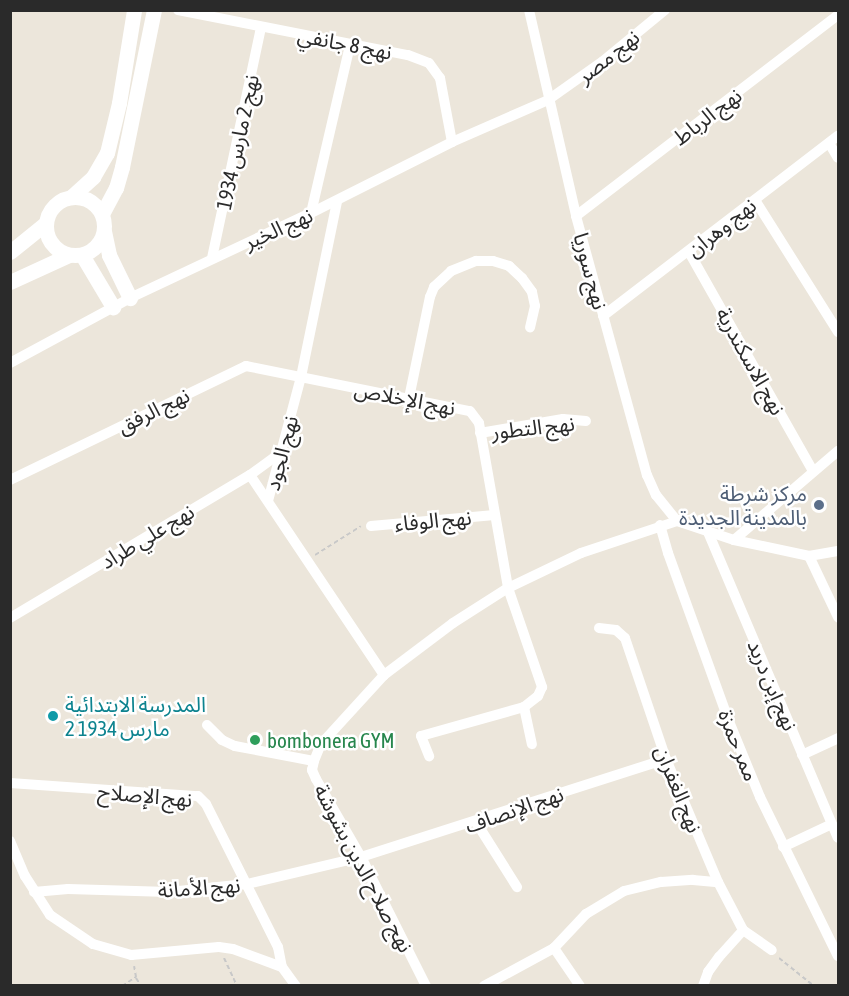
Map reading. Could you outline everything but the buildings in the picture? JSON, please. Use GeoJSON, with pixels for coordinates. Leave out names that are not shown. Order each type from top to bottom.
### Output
{"type":"FeatureCollection","features":[{"type":"Feature","properties":{"kind":"street"},"geometry":{"type":"LineString","coordinates":[[71,197],[102,165],[113,131],[134,10]]}},
{"type":"Feature","properties":{"kind":"street"},"geometry":{"type":"LineString","coordinates":[[130,298],[109,255],[102,214],[116,188],[122,167],[154,10]]}},
{"type":"Feature","properties":{"kind":"street","name":"نهج 8 جانفي"},"geometry":{"type":"LineString","coordinates":[[178,10],[408,56],[434,67],[440,78],[452,142]]}},
{"type":"Feature","properties":{"kind":"street","name":"نهج سوريا"},"geometry":{"type":"LineString","coordinates":[[529,10],[576,216],[647,475],[656,495],[677,521]]}},
{"type":"Feature","properties":{"kind":"street","name":"نهج مصر"},"geometry":{"type":"LineString","coordinates":[[549,100],[603,61],[665,10]]}},
{"type":"Feature","properties":{"kind":"street","name":"نهج الرباط"},"geometry":{"type":"LineString","coordinates":[[576,216],[838,15]]}},
{"type":"Feature","properties":{"kind":"street","name":"نهج 2 مارس 1934"},"geometry":{"type":"LineString","coordinates":[[212,258],[261,27]]}},
{"type":"Feature","properties":{"kind":"street"},"geometry":{"type":"LineString","coordinates":[[311,213],[350,45]]}},
{"type":"Feature","properties":{"kind":"street","name":"نهج الخير"},"geometry":{"type":"LineString","coordinates":[[10,363],[130,298],[336,201],[452,142],[549,100]]}},
{"type":"Feature","properties":{"kind":"street","name":"نهج وهران"},"geometry":{"type":"LineString","coordinates":[[603,316],[838,135]]}},
{"type":"Feature","properties":{"kind":"street"},"geometry":{"type":"LineString","coordinates":[[829,143],[838,158]]}},
{"type":"Feature","properties":{"kind":"street"},"geometry":{"type":"LineString","coordinates":[[10,252],[46,223],[51,209],[64,199],[71,197],[86,199],[102,214]]}},
{"type":"Feature","properties":{"kind":"street"},"geometry":{"type":"LineString","coordinates":[[755,200],[838,332]]}},
{"type":"Feature","properties":{"kind":"street","name":"نهج الجود"},"geometry":{"type":"LineString","coordinates":[[336,201],[302,377],[268,501],[384,675]]}},
{"type":"Feature","properties":{"kind":"street"},"geometry":{"type":"LineString","coordinates":[[46,223],[52,243],[76,255],[113,307]]}},
{"type":"Feature","properties":{"kind":"street"},"geometry":{"type":"LineString","coordinates":[[10,282],[97,246],[104,231]]}},
{"type":"Feature","properties":{"kind":"street","name":"نهج الاسكندرية"},"geometry":{"type":"LineString","coordinates":[[689,252],[813,471]]}},
{"type":"Feature","properties":{"kind":"street"},"geometry":{"type":"LineString","coordinates":[[409,398],[430,297],[434,287],[451,271],[476,261],[493,261],[508,266],[522,278],[532,292],[535,306],[530,327]]}},
{"type":"Feature","properties":{"kind":"street","name":"نهج الرفق"},"geometry":{"type":"LineString","coordinates":[[10,480],[241,368],[258,367],[302,377]]}},
{"type":"Feature","properties":{"kind":"street","name":"نهج الإخلاص"},"geometry":{"type":"LineString","coordinates":[[302,377],[470,411],[477,418],[508,588],[542,683],[538,696],[524,707]]}},
{"type":"Feature","properties":{"kind":"street","name":"نهج التطور"},"geometry":{"type":"LineString","coordinates":[[480,433],[563,418],[586,421]]}},
{"type":"Feature","properties":{"kind":"street"},"geometry":{"type":"LineString","coordinates":[[734,540],[838,451]]}},
{"type":"Feature","properties":{"kind":"street","name":"نهج علي طراد"},"geometry":{"type":"LineString","coordinates":[[10,618],[250,475],[282,452]]}},
{"type":"Feature","properties":{"kind":"street"},"geometry":{"type":"LineString","coordinates":[[250,475],[268,501]]}},
{"type":"Feature","properties":{"kind":"street","name":"نهج الوفاء"},"geometry":{"type":"LineString","coordinates":[[370,526],[495,515]]}},
{"type":"Feature","properties":{"kind":"street"},"geometry":{"type":"LineString","coordinates":[[677,521],[734,540],[809,556],[838,551]]}},
{"type":"Feature","properties":{"kind":"street","name":"نهج صلاح الدين بشوشة"},"geometry":{"type":"LineString","coordinates":[[426,986],[361,857],[312,770],[324,738],[384,675],[453,623],[508,588],[581,553],[677,521]]}},
{"type":"Feature","properties":{"kind":"street","name":"ممر حمزة"},"geometry":{"type":"LineString","coordinates":[[660,525],[728,719],[783,847],[838,956]]}},
{"type":"Feature","properties":{"kind":"street","name":"نهج إبن دريد"},"geometry":{"type":"LineString","coordinates":[[708,532],[838,838]]}},
{"type":"Feature","properties":{"kind":"street"},"geometry":{"type":"LineString","coordinates":[[809,556],[838,617]]}},
{"type":"Feature","properties":{"kind":"street","name":"نهج الغفران"},"geometry":{"type":"LineString","coordinates":[[599,628],[616,630],[625,638],[666,759],[718,882],[743,930],[772,950]]}},
{"type":"Feature","properties":{"kind":"street"},"geometry":{"type":"LineString","coordinates":[[429,756],[421,736],[524,707],[532,744]]}},
{"type":"Feature","properties":{"kind":"street"},"geometry":{"type":"LineString","coordinates":[[207,725],[222,740],[235,746],[314,761]]}},
{"type":"Feature","properties":{"kind":"street"},"geometry":{"type":"LineString","coordinates":[[802,755],[838,738]]}},
{"type":"Feature","properties":{"kind":"street","name":"نهج الإنصاف"},"geometry":{"type":"LineString","coordinates":[[361,857],[476,822],[666,759]]}},
{"type":"Feature","properties":{"kind":"street","name":"نهج الإصلاح"},"geometry":{"type":"LineString","coordinates":[[10,783],[198,796],[206,804],[278,947],[282,967]]}},
{"type":"Feature","properties":{"kind":"street"},"geometry":{"type":"LineString","coordinates":[[476,822],[518,887]]}},
{"type":"Feature","properties":{"kind":"street"},"geometry":{"type":"LineString","coordinates":[[783,847],[832,824]]}},
{"type":"Feature","properties":{"kind":"street"},"geometry":{"type":"LineString","coordinates":[[10,841],[34,891],[50,915],[77,935],[115,952],[131,955],[219,947],[250,953],[282,967],[296,986]]}},
{"type":"Feature","properties":{"kind":"street","name":"نهج الأمانة"},"geometry":{"type":"LineString","coordinates":[[34,891],[68,889],[188,891],[247,884],[361,857]]}},
{"type":"Feature","properties":{"kind":"street"},"geometry":{"type":"LineString","coordinates":[[484,986],[554,948],[586,914],[624,891],[661,882],[693,880],[718,882]]}},
{"type":"Feature","properties":{"kind":"street"},"geometry":{"type":"LineString","coordinates":[[703,986],[713,965],[743,930]]}},
{"type":"Feature","properties":{"kind":"street"},"geometry":{"type":"LineString","coordinates":[[554,948],[580,986]]}},
{"type":"Feature","properties":{"kind":"path"},"geometry":{"type":"LineString","coordinates":[[308,560],[358,527],[370,526]]}},
{"type":"Feature","properties":{"kind":"path"},"geometry":{"type":"LineString","coordinates":[[219,947],[237,986]]}},
{"type":"Feature","properties":{"kind":"path"},"geometry":{"type":"LineString","coordinates":[[772,950],[781,961],[814,986]]}},
{"type":"Feature","properties":{"kind":"path"},"geometry":{"type":"LineString","coordinates":[[131,955],[136,977],[141,986]]}},
{"type":"Feature","properties":{"kind":"path"},"geometry":{"type":"LineString","coordinates":[[122,986],[136,977]]}},
{"type":"Feature","properties":{"kind":"place","name":"مركز شرطة بالمدينة الجديدة"},"geometry":{"type":"Point","coordinates":[819,505]}},
{"type":"Feature","properties":{"kind":"place","name":"المدرسة الابتدائية 2 مارس 1934"},"geometry":{"type":"Point","coordinates":[53,716]}},
{"type":"Feature","properties":{"kind":"place","name":"bombonera GYM"},"geometry":{"type":"Point","coordinates":[255,740]}}]}
